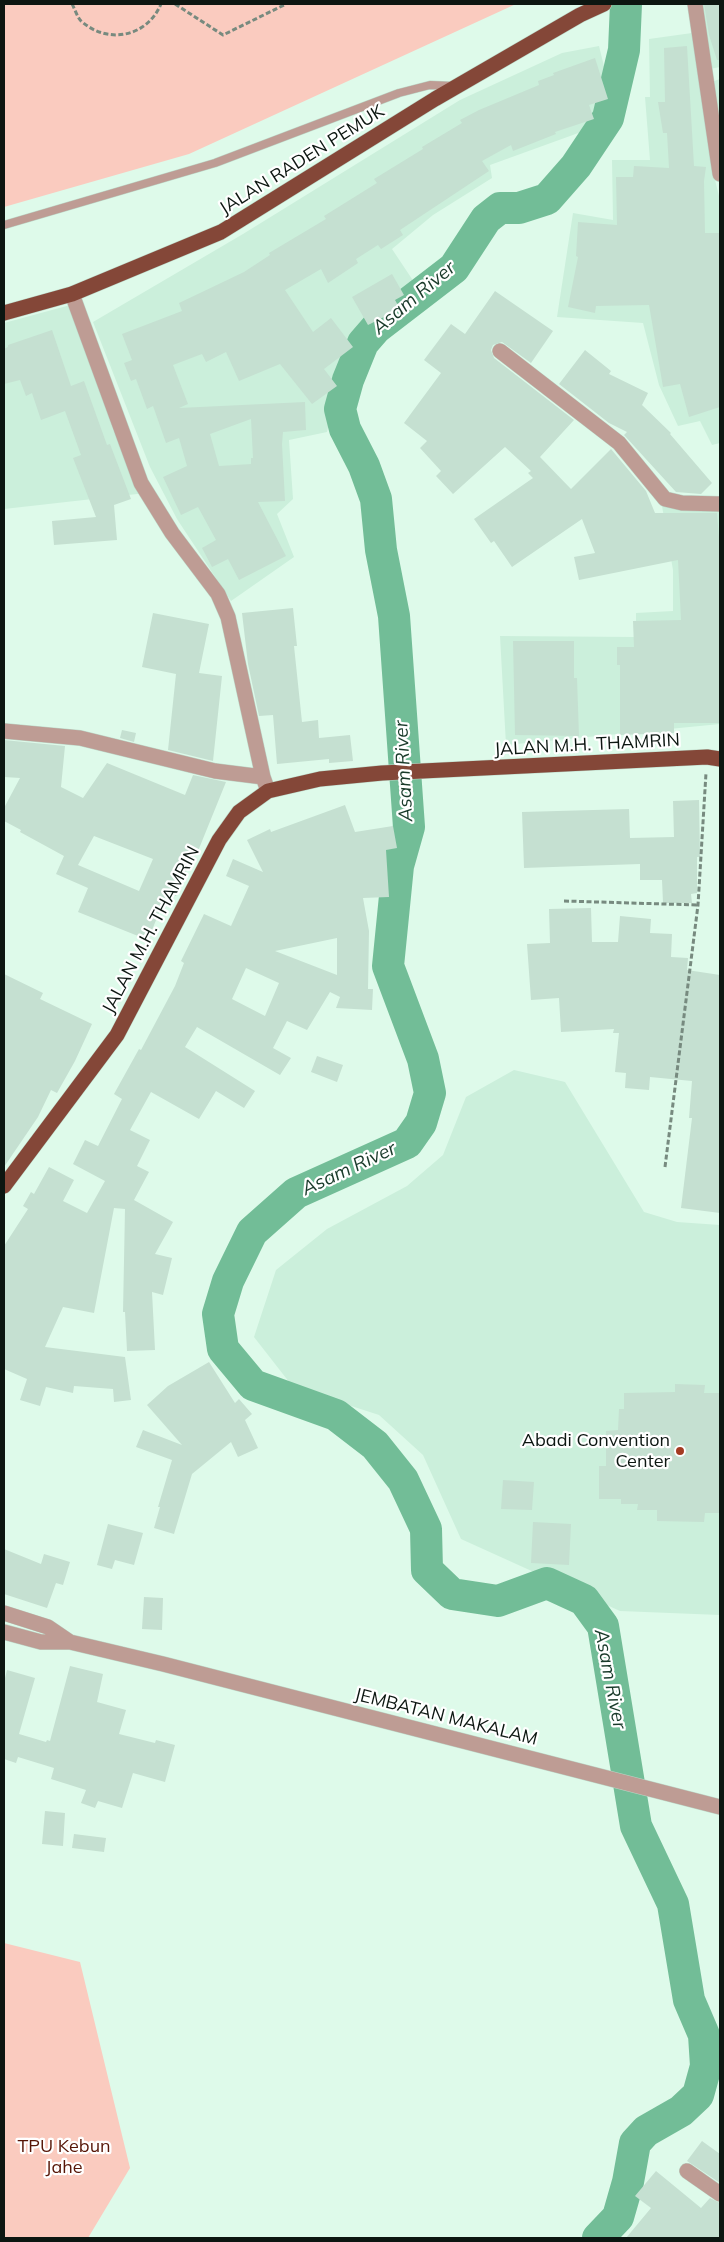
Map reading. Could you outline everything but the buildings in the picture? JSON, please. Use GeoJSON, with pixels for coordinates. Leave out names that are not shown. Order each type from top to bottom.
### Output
{"type":"FeatureCollection","features":[{"type":"Feature","properties":{"kind":"highway","name":"JALAN RADEN PEMUK"},"geometry":{"type":"LineString","coordinates":[[4,313],[72,294],[221,232],[579,9],[604,4]]}},
{"type":"Feature","properties":{"kind":"highway","name":"JALAN M.H. THAMRIN"},"geometry":{"type":"LineString","coordinates":[[4,1186],[117,1035],[220,840],[239,812],[265,784],[382,773],[716,756]]}},
{"type":"Feature","properties":{"kind":"street"},"geometry":{"type":"LineString","coordinates":[[695,4],[713,73],[720,174]]}},
{"type":"Feature","properties":{"kind":"street"},"geometry":{"type":"LineString","coordinates":[[4,731],[80,738],[265,784],[228,617],[218,594],[172,533],[141,483],[72,294]]}},
{"type":"Feature","properties":{"kind":"street"},"geometry":{"type":"LineString","coordinates":[[500,351],[619,443],[665,499],[682,503],[720,504]]}},
{"type":"Feature","properties":{"kind":"street"},"geometry":{"type":"LineString","coordinates":[[4,1613],[48,1627],[70,1642]]}},
{"type":"Feature","properties":{"kind":"street"},"geometry":{"type":"LineString","coordinates":[[4,1632],[41,1642],[70,1642]]}},
{"type":"Feature","properties":{"kind":"street","name":"JEMBATAN MAKALAM"},"geometry":{"type":"LineString","coordinates":[[70,1642],[163,1664],[720,1807]]}},
{"type":"Feature","properties":{"kind":"street"},"geometry":{"type":"LineString","coordinates":[[687,2170],[720,2194]]}},
{"type":"Feature","properties":{"kind":"lane"},"geometry":{"type":"LineString","coordinates":[[4,225],[215,163],[399,93],[430,85],[458,86]]}},
{"type":"Feature","properties":{"kind":"path"},"geometry":{"type":"LineString","coordinates":[[72,4],[79,20],[99,33],[120,35],[142,30],[158,12],[161,4]]}},
{"type":"Feature","properties":{"kind":"path"},"geometry":{"type":"LineString","coordinates":[[175,4],[223,35],[286,4]]}},
{"type":"Feature","properties":{"kind":"path"},"geometry":{"type":"LineString","coordinates":[[665,1167],[716,756]]}},
{"type":"Feature","properties":{"kind":"path"},"geometry":{"type":"LineString","coordinates":[[564,901],[698,905]]}},
{"type":"Feature","properties":{"kind":"shaded area"},"geometry":{"type":"Polygon","coordinates":[[[697,4],[720,4],[720,67],[710,69],[697,4]]]}},
{"type":"Feature","properties":{"kind":"shaded area"},"geometry":{"type":"Polygon","coordinates":[[[692,33],[713,172],[720,200],[720,443],[712,445],[700,421],[678,426],[659,385],[643,323],[557,317],[573,213],[613,220],[612,160],[650,160],[645,97],[650,97],[649,39],[692,33]]]}},
{"type":"Feature","properties":{"kind":"shaded area"},"geometry":{"type":"Polygon","coordinates":[[[599,46],[617,119],[490,165],[492,178],[433,215],[392,249],[426,300],[369,338],[332,409],[327,432],[289,440],[293,499],[277,514],[294,557],[231,601],[177,519],[150,467],[93,322],[243,234],[460,100],[562,53],[599,46]]]}},
{"type":"Feature","properties":{"kind":"shaded area"},"geometry":{"type":"Polygon","coordinates":[[[720,79],[720,135],[711,82],[720,79]]]}},
{"type":"Feature","properties":{"kind":"shaded area"},"geometry":{"type":"Polygon","coordinates":[[[74,304],[113,430],[146,493],[4,509],[4,323],[74,304]]]}},
{"type":"Feature","properties":{"kind":"shaded area"},"geometry":{"type":"Polygon","coordinates":[[[662,506],[720,507],[720,724],[506,745],[500,636],[636,637],[636,613],[673,611],[673,570],[662,506]]]}},
{"type":"Feature","properties":{"kind":"shaded area"},"geometry":{"type":"Polygon","coordinates":[[[514,1070],[565,1082],[644,1212],[677,1222],[720,1225],[720,1615],[620,1611],[461,1539],[423,1455],[379,1415],[293,1387],[254,1337],[276,1270],[327,1229],[407,1186],[443,1155],[466,1097],[514,1070]]]}},
{"type":"Feature","properties":{"kind":"green space"},"geometry":{"type":"Polygon","coordinates":[[[4,4],[516,4],[189,154],[4,207],[4,4]]]}},
{"type":"Feature","properties":{"kind":"green space","name":"TPU Kebun Jahe"},"geometry":{"type":"Polygon","coordinates":[[[4,1943],[80,1962],[130,2168],[88,2238],[4,2238],[4,1943]]]}},
{"type":"Feature","properties":{"kind":"waterway","name":"Asam River"},"geometry":{"type":"LineString","coordinates":[[598,2238],[618,2217],[628,2182],[635,2143],[646,2131],[681,2111],[698,2095],[706,2066],[704,2035],[689,2000],[673,1904],[636,1826],[603,1626],[584,1600],[547,1583],[498,1601],[452,1594],[427,1570],[426,1529],[403,1480],[375,1445],[336,1415],[253,1385],[223,1349],[218,1314],[228,1281],[252,1232],[296,1193],[407,1143],[421,1123],[430,1093],[423,1059],[388,966],[398,866],[409,827],[394,616],[381,550],[376,499],[364,466],[345,429],[340,409],[348,380],[363,343],[376,328],[454,268],[486,219],[500,208],[519,208],[547,199],[576,166],[608,118],[624,50],[626,4]]}},
{"type":"Feature","properties":{"kind":"place","name":"Abadi Convention Center"},"geometry":{"type":"Point","coordinates":[680,1451]}}]}
